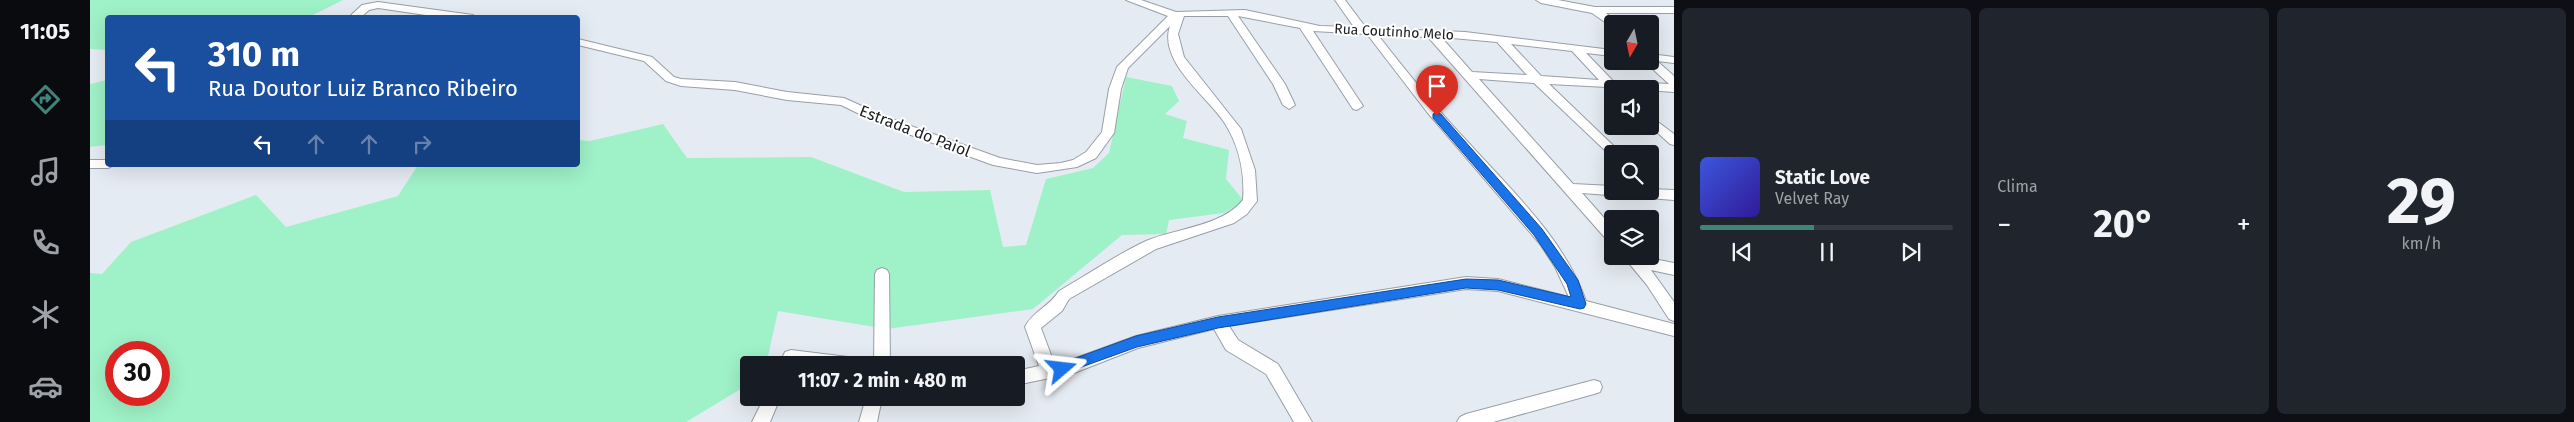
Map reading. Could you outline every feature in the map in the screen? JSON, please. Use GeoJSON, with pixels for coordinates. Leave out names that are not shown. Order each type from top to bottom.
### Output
{"type":"FeatureCollection","features":[{"type":"Feature","properties":{"kind":"street"},"geometry":{"type":"LineString","coordinates":[[1049,372],[1035,336],[1034,324],[1057,307],[1064,295],[1132,255],[1169,238],[1216,225],[1248,206],[1251,195],[1250,174],[1245,156],[1228,118],[1198,86],[1182,61],[1172,33],[1178,19],[1176,15],[1132,0]]}},
{"type":"Feature","properties":{"kind":"street"},"geometry":{"type":"LineString","coordinates":[[1340,0],[1538,232],[1573,283],[1580,304]]}},
{"type":"Feature","properties":{"kind":"street"},"geometry":{"type":"LineString","coordinates":[[1541,0],[1595,10],[1674,10]]}},
{"type":"Feature","properties":{"kind":"street"},"geometry":{"type":"LineString","coordinates":[[360,9],[390,6],[452,15]]}},
{"type":"Feature","properties":{"kind":"street"},"geometry":{"type":"LineString","coordinates":[[1595,10],[1604,17]]}},
{"type":"Feature","properties":{"kind":"street"},"geometry":{"type":"LineString","coordinates":[[1230,12],[1279,84],[1288,105]]}},
{"type":"Feature","properties":{"kind":"street","name":"Rua Coutinho Melo"},"geometry":{"type":"LineString","coordinates":[[1176,15],[1230,12],[1266,16],[1306,27],[1432,33],[1604,52]]}},
{"type":"Feature","properties":{"kind":"street","name":"Estrada do Paiol"},"geometry":{"type":"LineString","coordinates":[[580,42],[648,59],[670,78],[681,82],[735,86],[787,96],[844,102],[882,120],[998,162],[1037,169],[1061,168],[1077,163],[1091,154],[1100,144],[1108,133],[1115,89],[1123,67],[1176,15]]}},
{"type":"Feature","properties":{"kind":"street"},"geometry":{"type":"LineString","coordinates":[[1306,27],[1357,106]]}},
{"type":"Feature","properties":{"kind":"street"},"geometry":{"type":"LineString","coordinates":[[1432,33],[1604,227]]}},
{"type":"Feature","properties":{"kind":"street"},"geometry":{"type":"LineString","coordinates":[[1500,39],[1537,79],[1607,145]]}},
{"type":"Feature","properties":{"kind":"street"},"geometry":{"type":"LineString","coordinates":[[1575,48],[1606,80]]}},
{"type":"Feature","properties":{"kind":"street"},"geometry":{"type":"LineString","coordinates":[[1659,59],[1674,60]]}},
{"type":"Feature","properties":{"kind":"street"},"geometry":{"type":"LineString","coordinates":[[1659,68],[1674,82]]}},
{"type":"Feature","properties":{"kind":"street"},"geometry":{"type":"LineString","coordinates":[[1468,75],[1604,85]]}},
{"type":"Feature","properties":{"kind":"street"},"geometry":{"type":"LineString","coordinates":[[1659,88],[1674,88]]}},
{"type":"Feature","properties":{"kind":"street"},"geometry":{"type":"LineString","coordinates":[[1659,128],[1674,141]]}},
{"type":"Feature","properties":{"kind":"street"},"geometry":{"type":"LineString","coordinates":[[90,164],[105,164]]}},
{"type":"Feature","properties":{"kind":"street"},"geometry":{"type":"LineString","coordinates":[[1571,188],[1604,190]]}},
{"type":"Feature","properties":{"kind":"street"},"geometry":{"type":"LineString","coordinates":[[1659,191],[1674,195]]}},
{"type":"Feature","properties":{"kind":"street"},"geometry":{"type":"LineString","coordinates":[[1637,265],[1652,281],[1674,315]]}},
{"type":"Feature","properties":{"kind":"street"},"geometry":{"type":"LineString","coordinates":[[882,274],[882,356]]}},
{"type":"Feature","properties":{"kind":"street"},"geometry":{"type":"LineString","coordinates":[[1025,376],[1074,366],[1136,342],[1218,322],[1466,283],[1498,285],[1580,304],[1674,330]]}},
{"type":"Feature","properties":{"kind":"street"},"geometry":{"type":"LineString","coordinates":[[1218,322],[1232,345],[1272,369],[1303,422]]}},
{"type":"Feature","properties":{"kind":"street"},"geometry":{"type":"LineString","coordinates":[[1466,422],[1594,387]]}},
{"type":"Feature","properties":{"kind":"street"},"geometry":{"type":"LineString","coordinates":[[761,422],[768,406]]}},
{"type":"Feature","properties":{"kind":"street"},"geometry":{"type":"LineString","coordinates":[[868,422],[872,406]]}},
{"type":"Feature","properties":{"kind":"green space"},"geometry":{"type":"Polygon","coordinates":[[[90,0],[343,0],[313,15],[105,15],[105,50],[90,49],[90,0]]]}},
{"type":"Feature","properties":{"kind":"green space"},"geometry":{"type":"Polygon","coordinates":[[[1126,77],[1172,86],[1179,101],[1165,114],[1187,121],[1183,138],[1229,150],[1226,179],[1244,201],[1224,213],[1169,220],[1166,234],[1122,235],[1033,309],[887,329],[778,311],[768,356],[740,356],[740,389],[686,422],[90,422],[90,273],[102,274],[131,242],[256,195],[286,227],[398,196],[417,167],[580,167],[580,140],[590,141],[663,124],[687,158],[811,157],[904,192],[990,190],[1003,247],[1026,245],[1046,179],[1093,168],[1109,153],[1126,77]]]}},
{"type":"Feature","properties":{"kind":"green space"},"geometry":{"type":"Polygon","coordinates":[[[105,80],[105,145],[90,147],[90,84],[105,80]]]}},
{"type":"Feature","properties":{"kind":"route"},"geometry":{"type":"LineString","coordinates":[[1062,369],[1136,342],[1218,322],[1466,283],[1498,285],[1580,304],[1573,283],[1565,269],[1538,232],[1437,116]]}}]}
